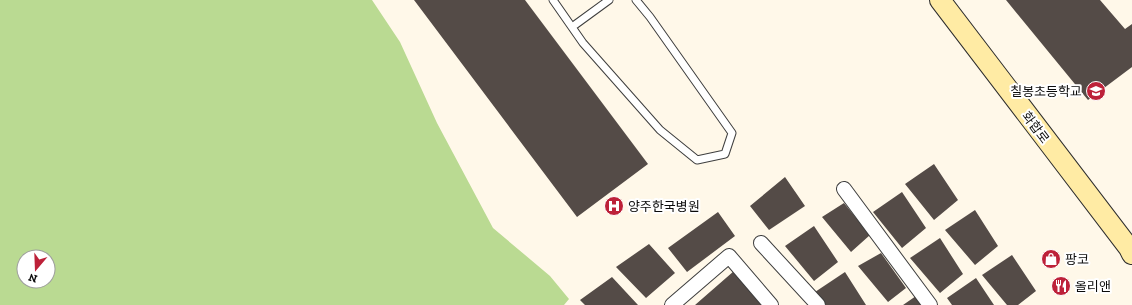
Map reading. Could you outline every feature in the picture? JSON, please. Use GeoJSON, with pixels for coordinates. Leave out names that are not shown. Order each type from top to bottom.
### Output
{"type":"FeatureCollection","features":[{"type":"Feature","properties":{"kind":"main road","name":"화합로"},"geometry":{"type":"LineString","coordinates":[[940,0],[1131,250]]}},
{"type":"Feature","properties":{"kind":"street"},"geometry":{"type":"LineString","coordinates":[[844,189],[930,305]]}},
{"type":"Feature","properties":{"kind":"street"},"geometry":{"type":"LineString","coordinates":[[761,243],[818,305]]}},
{"type":"Feature","properties":{"kind":"street"},"geometry":{"type":"LineString","coordinates":[[672,305],[728,256],[770,305]]}},
{"type":"Feature","properties":{"kind":"lane"},"geometry":{"type":"LineString","coordinates":[[553,0],[583,43],[660,130],[697,160],[725,154],[732,133],[650,17],[636,0]]}},
{"type":"Feature","properties":{"kind":"lane"},"geometry":{"type":"LineString","coordinates":[[572,27],[609,0]]}},
{"type":"Feature","properties":{"kind":"green space"},"geometry":{"type":"Polygon","coordinates":[[[0,0],[372,0],[400,42],[437,123],[493,228],[550,276],[569,299],[564,305],[0,305],[0,0]]]}},
{"type":"Feature","properties":{"kind":"building"},"geometry":{"type":"Polygon","coordinates":[[[414,0],[525,0],[648,164],[577,217],[414,0]]]}},
{"type":"Feature","properties":{"kind":"building"},"geometry":{"type":"Polygon","coordinates":[[[1006,0],[1100,0],[1125,29],[1132,24],[1132,67],[1088,100],[1006,0]]]}},
{"type":"Feature","properties":{"kind":"building"},"geometry":{"type":"Polygon","coordinates":[[[934,164],[958,200],[934,220],[905,184],[934,164]]]}},
{"type":"Feature","properties":{"kind":"building"},"geometry":{"type":"Polygon","coordinates":[[[785,177],[805,206],[769,230],[750,206],[785,177]]]}},
{"type":"Feature","properties":{"kind":"building"},"geometry":{"type":"Polygon","coordinates":[[[902,192],[926,228],[902,248],[873,212],[902,192]]]}},
{"type":"Feature","properties":{"kind":"building"},"geometry":{"type":"Polygon","coordinates":[[[844,203],[870,235],[851,252],[822,217],[844,203]]]}},
{"type":"Feature","properties":{"kind":"building"},"geometry":{"type":"Polygon","coordinates":[[[975,210],[998,246],[975,265],[945,230],[975,210]]]}},
{"type":"Feature","properties":{"kind":"building"},"geometry":{"type":"Polygon","coordinates":[[[718,212],[735,236],[687,272],[668,248],[718,212]]]}},
{"type":"Feature","properties":{"kind":"building"},"geometry":{"type":"Polygon","coordinates":[[[814,226],[838,262],[814,281],[785,246],[814,226]]]}},
{"type":"Feature","properties":{"kind":"building"},"geometry":{"type":"Polygon","coordinates":[[[940,238],[963,274],[940,293],[910,258],[940,238]]]}},
{"type":"Feature","properties":{"kind":"building"},"geometry":{"type":"Polygon","coordinates":[[[649,244],[675,273],[646,298],[616,267],[649,244]]]}},
{"type":"Feature","properties":{"kind":"building"},"geometry":{"type":"Polygon","coordinates":[[[881,253],[906,288],[888,302],[858,266],[881,253]]]}},
{"type":"Feature","properties":{"kind":"building"},"geometry":{"type":"Polygon","coordinates":[[[1012,255],[1036,291],[1018,305],[1007,305],[982,275],[1012,255]]]}},
{"type":"Feature","properties":{"kind":"building"},"geometry":{"type":"Polygon","coordinates":[[[734,271],[763,305],[695,305],[734,271]]]}},
{"type":"Feature","properties":{"kind":"building"},"geometry":{"type":"Polygon","coordinates":[[[845,272],[866,305],[826,305],[815,292],[845,272]]]}},
{"type":"Feature","properties":{"kind":"building"},"geometry":{"type":"Polygon","coordinates":[[[612,277],[638,305],[585,305],[580,300],[612,277]]]}},
{"type":"Feature","properties":{"kind":"building"},"geometry":{"type":"Polygon","coordinates":[[[976,278],[994,305],[952,305],[947,298],[976,278]]]}},
{"type":"Feature","properties":{"kind":"building"},"geometry":{"type":"Polygon","coordinates":[[[916,296],[923,305],[903,305],[916,296]]]}},
{"type":"Feature","properties":{"kind":"place","name":"칠봉초등학교"},"geometry":{"type":"Point","coordinates":[1096,91]}},
{"type":"Feature","properties":{"kind":"place","name":"양주한국병원"},"geometry":{"type":"Point","coordinates":[614,206]}},
{"type":"Feature","properties":{"kind":"place","name":"팡코"},"geometry":{"type":"Point","coordinates":[1051,259]}},
{"type":"Feature","properties":{"kind":"place","name":"올리앤"},"geometry":{"type":"Point","coordinates":[1061,286]}}]}
